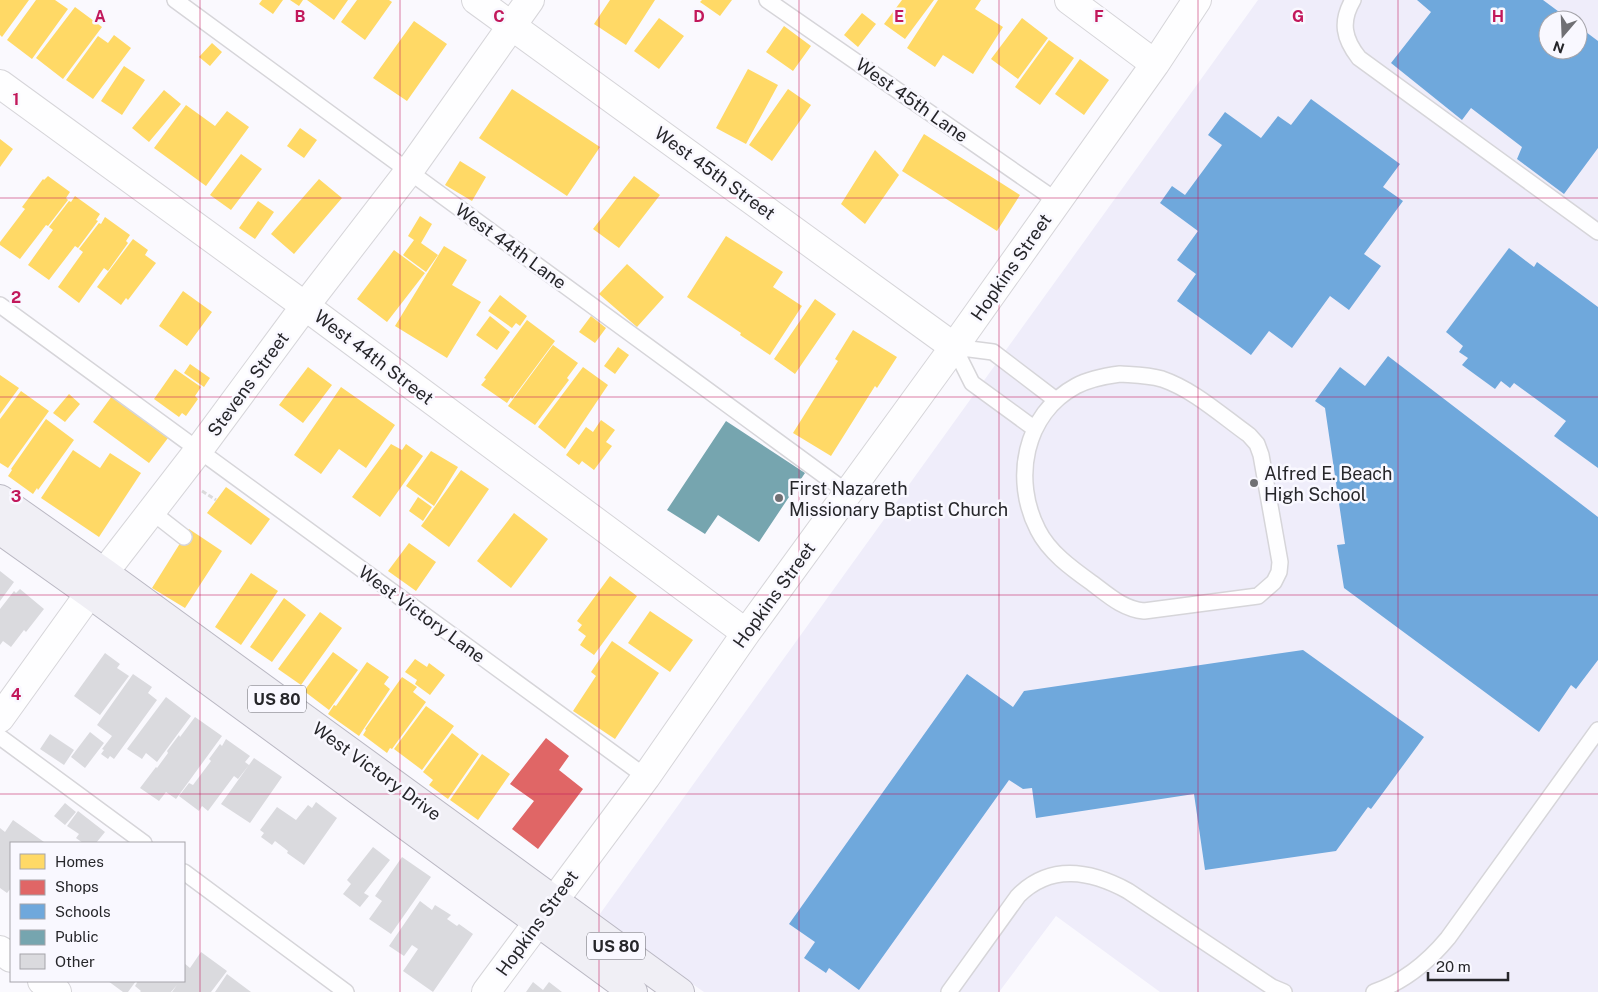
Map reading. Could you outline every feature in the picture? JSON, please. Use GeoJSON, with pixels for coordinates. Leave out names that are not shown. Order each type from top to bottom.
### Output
{"type":"FeatureCollection","features":[{"type":"Feature","properties":{"kind":"main road","name":"West Victory Drive"},"geometry":{"type":"LineString","coordinates":[[0,499],[97,583],[538,923],[619,988]]}},
{"type":"Feature","properties":{"kind":"main road","name":"West Victory Drive"},"geometry":{"type":"LineString","coordinates":[[0,530],[97,583],[553,900],[680,992]]}},
{"type":"Feature","properties":{"kind":"street","name":"West 45th Street"},"geometry":{"type":"LineString","coordinates":[[476,0],[954,347]]}},
{"type":"Feature","properties":{"kind":"street","name":"Stevens Street"},"geometry":{"type":"LineString","coordinates":[[0,718],[97,583],[409,171],[530,0]]}},
{"type":"Feature","properties":{"kind":"street"},"geometry":{"type":"LineString","coordinates":[[1069,0],[1155,64]]}},
{"type":"Feature","properties":{"kind":"street","name":"Hopkins Street"},"geometry":{"type":"LineString","coordinates":[[486,992],[646,776],[746,633],[954,347],[1155,64],[1197,0]]}},
{"type":"Feature","properties":{"kind":"street","name":"West 44th Street"},"geometry":{"type":"LineString","coordinates":[[0,84],[305,306],[746,633]]}},
{"type":"Feature","properties":{"kind":"street"},"geometry":{"type":"LineString","coordinates":[[43,982],[58,992]]}},
{"type":"Feature","properties":{"kind":"lane","name":"West 44th Lane"},"geometry":{"type":"LineString","coordinates":[[175,0],[848,493]]}},
{"type":"Feature","properties":{"kind":"lane","name":"West 45th Lane"},"geometry":{"type":"LineString","coordinates":[[767,0],[1057,201]]}},
{"type":"Feature","properties":{"kind":"lane"},"geometry":{"type":"LineString","coordinates":[[1353,0],[1347,11],[1346,34],[1350,47],[1359,58],[1598,232]]}},
{"type":"Feature","properties":{"kind":"lane","name":"West Victory Lane"},"geometry":{"type":"LineString","coordinates":[[0,305],[646,776]]}},
{"type":"Feature","properties":{"kind":"lane"},"geometry":{"type":"LineString","coordinates":[[954,347],[993,352],[1056,400]]}},
{"type":"Feature","properties":{"kind":"lane"},"geometry":{"type":"LineString","coordinates":[[954,347],[972,383],[1035,429]]}},
{"type":"Feature","properties":{"kind":"lane"},"geometry":{"type":"LineString","coordinates":[[1120,374],[1149,376],[1161,379],[1190,392],[1249,435],[1256,444],[1261,456],[1279,550],[1279,572],[1274,582],[1258,596],[1144,612],[1123,606],[1074,570],[1048,545],[1038,531],[1031,516],[1024,482],[1027,448],[1035,429],[1056,400],[1077,386],[1103,377],[1120,374]]}},
{"type":"Feature","properties":{"kind":"lane"},"geometry":{"type":"LineString","coordinates":[[152,512],[184,537]]}},
{"type":"Feature","properties":{"kind":"lane"},"geometry":{"type":"LineString","coordinates":[[1374,992],[1400,980],[1419,968],[1442,945],[1598,730]]}},
{"type":"Feature","properties":{"kind":"lane"},"geometry":{"type":"LineString","coordinates":[[0,737],[143,842]]}},
{"type":"Feature","properties":{"kind":"lane"},"geometry":{"type":"LineString","coordinates":[[185,873],[346,992]]}},
{"type":"Feature","properties":{"kind":"lane"},"geometry":{"type":"LineString","coordinates":[[949,992],[1018,896],[1038,880],[1062,874],[1097,877],[1114,883],[1272,987],[1284,992]]}},
{"type":"Feature","properties":{"kind":"shaded area","name":"Alfred E. Beach High School"},"geometry":{"type":"Polygon","coordinates":[[[1258,0],[1598,0],[1598,992],[1160,992],[1056,916],[999,992],[704,992],[597,918],[1258,0]]]}},
{"type":"Feature","properties":{"kind":"building: Homes"},"geometry":{"type":"Polygon","coordinates":[[[0,0],[29,0],[2,37],[0,35],[0,0]]]}},
{"type":"Feature","properties":{"kind":"building: Homes"},"geometry":{"type":"Polygon","coordinates":[[[36,0],[55,0],[68,9],[32,59],[7,40],[36,0]]]}},
{"type":"Feature","properties":{"kind":"building: Homes"},"geometry":{"type":"Polygon","coordinates":[[[262,0],[283,0],[273,14],[259,4],[262,0]]]}},
{"type":"Feature","properties":{"kind":"building: Homes"},"geometry":{"type":"Polygon","coordinates":[[[290,0],[303,0],[299,6],[290,0]]]}},
{"type":"Feature","properties":{"kind":"building: Homes"},"geometry":{"type":"Polygon","coordinates":[[[307,0],[348,0],[334,20],[307,0]]]}},
{"type":"Feature","properties":{"kind":"building: Homes"},"geometry":{"type":"Polygon","coordinates":[[[357,0],[389,0],[392,2],[365,40],[341,22],[357,0]]]}},
{"type":"Feature","properties":{"kind":"building: Homes"},"geometry":{"type":"Polygon","coordinates":[[[610,0],[655,0],[626,45],[594,24],[610,0]]]}},
{"type":"Feature","properties":{"kind":"building: Homes"},"geometry":{"type":"Polygon","coordinates":[[[702,0],[732,0],[720,16],[700,2],[702,0]]]}},
{"type":"Feature","properties":{"kind":"building: Homes"},"geometry":{"type":"Polygon","coordinates":[[[902,0],[934,0],[905,39],[884,24],[902,0]]]}},
{"type":"Feature","properties":{"kind":"building: Homes"},"geometry":{"type":"Polygon","coordinates":[[[938,0],[981,0],[975,9],[1003,27],[973,74],[943,55],[935,67],[907,48],[938,0]]]}},
{"type":"Feature","properties":{"kind":"building: Homes"},"geometry":{"type":"Polygon","coordinates":[[[75,7],[102,27],[63,79],[36,58],[75,7]]]}},
{"type":"Feature","properties":{"kind":"building: Homes"},"geometry":{"type":"Polygon","coordinates":[[[862,13],[876,24],[858,47],[844,35],[862,13]]]}},
{"type":"Feature","properties":{"kind":"building: Homes"},"geometry":{"type":"Polygon","coordinates":[[[659,18],[684,36],[659,69],[634,51],[659,18]]]}},
{"type":"Feature","properties":{"kind":"building: Homes"},"geometry":{"type":"Polygon","coordinates":[[[1022,18],[1048,38],[1018,79],[991,59],[1022,18]]]}},
{"type":"Feature","properties":{"kind":"building: Homes"},"geometry":{"type":"Polygon","coordinates":[[[414,21],[447,44],[407,101],[373,78],[414,21]]]}},
{"type":"Feature","properties":{"kind":"building: Homes"},"geometry":{"type":"Polygon","coordinates":[[[784,26],[811,46],[793,71],[766,52],[784,26]]]}},
{"type":"Feature","properties":{"kind":"building: Homes"},"geometry":{"type":"Polygon","coordinates":[[[114,35],[131,48],[93,99],[66,80],[98,36],[108,43],[114,35]]]}},
{"type":"Feature","properties":{"kind":"building: Homes"},"geometry":{"type":"Polygon","coordinates":[[[1049,40],[1074,58],[1040,105],[1015,87],[1049,40]]]}},
{"type":"Feature","properties":{"kind":"building: Homes"},"geometry":{"type":"Polygon","coordinates":[[[212,43],[222,52],[210,66],[199,57],[212,43]]]}},
{"type":"Feature","properties":{"kind":"building: Homes"},"geometry":{"type":"Polygon","coordinates":[[[1080,59],[1109,80],[1084,115],[1055,94],[1080,59]]]}},
{"type":"Feature","properties":{"kind":"building: Homes"},"geometry":{"type":"Polygon","coordinates":[[[124,66],[145,80],[122,115],[101,101],[124,66]]]}},
{"type":"Feature","properties":{"kind":"building: Homes"},"geometry":{"type":"Polygon","coordinates":[[[748,69],[778,85],[746,144],[716,128],[748,69]]]}},
{"type":"Feature","properties":{"kind":"building: Homes"},"geometry":{"type":"Polygon","coordinates":[[[512,89],[600,147],[567,196],[479,138],[512,89]]]}},
{"type":"Feature","properties":{"kind":"building: Homes"},"geometry":{"type":"Polygon","coordinates":[[[788,89],[811,105],[772,161],[749,145],[788,89]]]}},
{"type":"Feature","properties":{"kind":"building: Homes"},"geometry":{"type":"Polygon","coordinates":[[[164,90],[181,104],[149,142],[132,128],[164,90]]]}},
{"type":"Feature","properties":{"kind":"building: Homes"},"geometry":{"type":"Polygon","coordinates":[[[186,105],[215,126],[227,111],[249,127],[206,186],[154,148],[186,105]]]}},
{"type":"Feature","properties":{"kind":"building: Homes"},"geometry":{"type":"Polygon","coordinates":[[[300,128],[317,140],[304,158],[287,146],[300,128]]]}},
{"type":"Feature","properties":{"kind":"building: Homes"},"geometry":{"type":"Polygon","coordinates":[[[924,134],[1020,195],[997,231],[902,171],[924,134]]]}},
{"type":"Feature","properties":{"kind":"building: Homes"},"geometry":{"type":"Polygon","coordinates":[[[0,139],[13,149],[0,167],[0,139]]]}},
{"type":"Feature","properties":{"kind":"building: Homes"},"geometry":{"type":"Polygon","coordinates":[[[875,150],[899,175],[865,224],[841,204],[875,150]]]}},
{"type":"Feature","properties":{"kind":"building: Homes"},"geometry":{"type":"Polygon","coordinates":[[[241,154],[262,169],[231,210],[210,195],[241,154]]]}},
{"type":"Feature","properties":{"kind":"building: Homes"},"geometry":{"type":"Polygon","coordinates":[[[460,161],[486,177],[472,201],[445,185],[460,161]]]}},
{"type":"Feature","properties":{"kind":"building: Homes"},"geometry":{"type":"Polygon","coordinates":[[[48,176],[70,192],[66,198],[68,200],[20,259],[0,245],[0,242],[25,209],[22,207],[43,179],[48,176]]]}},
{"type":"Feature","properties":{"kind":"building: Homes"},"geometry":{"type":"Polygon","coordinates":[[[634,176],[660,195],[619,248],[593,229],[634,176]]]}},
{"type":"Feature","properties":{"kind":"building: Homes"},"geometry":{"type":"Polygon","coordinates":[[[319,179],[342,198],[294,254],[271,234],[319,179]]]}},
{"type":"Feature","properties":{"kind":"building: Homes"},"geometry":{"type":"Polygon","coordinates":[[[75,196],[100,214],[96,220],[98,221],[78,248],[75,246],[49,280],[28,265],[53,230],[49,227],[75,196]]]}},
{"type":"Feature","properties":{"kind":"building: Homes"},"geometry":{"type":"Polygon","coordinates":[[[258,201],[274,212],[255,239],[239,228],[258,201]]]}},
{"type":"Feature","properties":{"kind":"building: Homes"},"geometry":{"type":"Polygon","coordinates":[[[420,216],[432,224],[421,243],[438,255],[426,272],[403,255],[414,240],[408,236],[420,216]]]}},
{"type":"Feature","properties":{"kind":"building: Homes"},"geometry":{"type":"Polygon","coordinates":[[[105,217],[130,235],[126,241],[128,243],[108,271],[104,268],[79,303],[58,287],[83,252],[79,249],[105,217]]]}},
{"type":"Feature","properties":{"kind":"building: Homes"},"geometry":{"type":"Polygon","coordinates":[[[726,236],[783,272],[773,287],[802,306],[770,355],[687,297],[726,236]]]}},
{"type":"Feature","properties":{"kind":"building: Homes"},"geometry":{"type":"Polygon","coordinates":[[[133,239],[148,250],[145,255],[156,263],[128,300],[126,298],[121,305],[97,287],[133,239]]]}},
{"type":"Feature","properties":{"kind":"building: Homes"},"geometry":{"type":"Polygon","coordinates":[[[444,246],[467,260],[452,285],[481,302],[447,358],[395,326],[444,246]]]}},
{"type":"Feature","properties":{"kind":"building: Homes"},"geometry":{"type":"Polygon","coordinates":[[[394,250],[425,273],[387,322],[357,299],[394,250]]]}},
{"type":"Feature","properties":{"kind":"building: Homes"},"geometry":{"type":"Polygon","coordinates":[[[627,264],[664,297],[637,327],[599,294],[627,264]]]}},
{"type":"Feature","properties":{"kind":"building: Homes"},"geometry":{"type":"Polygon","coordinates":[[[183,291],[212,312],[187,346],[159,326],[183,291]]]}},
{"type":"Feature","properties":{"kind":"building: Homes"},"geometry":{"type":"Polygon","coordinates":[[[500,295],[527,316],[520,326],[516,323],[512,328],[488,311],[500,295]]]}},
{"type":"Feature","properties":{"kind":"building: Homes"},"geometry":{"type":"Polygon","coordinates":[[[815,299],[836,314],[795,374],[774,359],[815,299]]]}},
{"type":"Feature","properties":{"kind":"building: Homes"},"geometry":{"type":"Polygon","coordinates":[[[490,316],[510,332],[497,350],[476,335],[490,316]]]}},
{"type":"Feature","properties":{"kind":"building: Homes"},"geometry":{"type":"Polygon","coordinates":[[[591,316],[606,328],[595,343],[579,332],[591,316]]]}},
{"type":"Feature","properties":{"kind":"building: Homes"},"geometry":{"type":"Polygon","coordinates":[[[527,320],[555,341],[512,399],[511,397],[507,403],[481,385],[486,379],[484,378],[527,320]]]}},
{"type":"Feature","properties":{"kind":"building: Homes"},"geometry":{"type":"Polygon","coordinates":[[[853,330],[897,357],[877,388],[875,386],[831,456],[793,433],[838,361],[835,359],[853,330]]]}},
{"type":"Feature","properties":{"kind":"building: Homes"},"geometry":{"type":"Polygon","coordinates":[[[553,345],[578,363],[567,378],[569,380],[535,425],[508,406],[553,345]]]}},
{"type":"Feature","properties":{"kind":"building: Homes"},"geometry":{"type":"Polygon","coordinates":[[[618,347],[629,355],[615,374],[604,366],[618,347]]]}},
{"type":"Feature","properties":{"kind":"building: Homes"},"geometry":{"type":"Polygon","coordinates":[[[190,364],[210,378],[204,387],[184,373],[190,364]]]}},
{"type":"Feature","properties":{"kind":"building: Homes"},"geometry":{"type":"Polygon","coordinates":[[[308,367],[332,385],[303,423],[279,405],[308,367]]]}},
{"type":"Feature","properties":{"kind":"building: Homes"},"geometry":{"type":"Polygon","coordinates":[[[583,367],[608,385],[565,449],[538,427],[583,367]]]}},
{"type":"Feature","properties":{"kind":"building: Homes"},"geometry":{"type":"Polygon","coordinates":[[[175,369],[201,387],[195,396],[198,399],[186,416],[182,413],[179,417],[154,399],[175,369]]]}},
{"type":"Feature","properties":{"kind":"building: Homes"},"geometry":{"type":"Polygon","coordinates":[[[0,375],[19,388],[0,414],[0,375]]]}},
{"type":"Feature","properties":{"kind":"building: Homes"},"geometry":{"type":"Polygon","coordinates":[[[341,387],[395,425],[366,468],[339,449],[321,474],[294,455],[341,387]]]}},
{"type":"Feature","properties":{"kind":"building: Homes"},"geometry":{"type":"Polygon","coordinates":[[[21,391],[49,411],[8,468],[0,463],[0,419],[21,391]]]}},
{"type":"Feature","properties":{"kind":"building: Homes"},"geometry":{"type":"Polygon","coordinates":[[[69,394],[80,404],[65,422],[53,413],[69,394]]]}},
{"type":"Feature","properties":{"kind":"building: Homes"},"geometry":{"type":"Polygon","coordinates":[[[112,396],[168,438],[149,463],[93,422],[112,396]]]}},
{"type":"Feature","properties":{"kind":"building: Homes"},"geometry":{"type":"Polygon","coordinates":[[[46,419],[74,440],[38,490],[37,488],[33,494],[8,476],[46,419]]]}},
{"type":"Feature","properties":{"kind":"building: Homes"},"geometry":{"type":"Polygon","coordinates":[[[601,420],[615,430],[606,442],[612,446],[594,470],[582,461],[579,465],[566,455],[586,427],[593,432],[601,420]]]}},
{"type":"Feature","properties":{"kind":"building: Homes"},"geometry":{"type":"Polygon","coordinates":[[[391,444],[402,450],[406,444],[423,456],[380,517],[352,497],[391,444]]]}},
{"type":"Feature","properties":{"kind":"building: Homes"},"geometry":{"type":"Polygon","coordinates":[[[73,450],[100,468],[110,453],[141,473],[99,537],[41,498],[73,450]]]}},
{"type":"Feature","properties":{"kind":"building: Homes"},"geometry":{"type":"Polygon","coordinates":[[[431,451],[458,467],[434,506],[406,486],[431,451]]]}},
{"type":"Feature","properties":{"kind":"building: Homes"},"geometry":{"type":"Polygon","coordinates":[[[461,470],[489,489],[449,547],[421,526],[461,470]]]}},
{"type":"Feature","properties":{"kind":"building: Homes"},"geometry":{"type":"Polygon","coordinates":[[[226,487],[270,519],[251,545],[207,513],[226,487]]]}},
{"type":"Feature","properties":{"kind":"building: Homes"},"geometry":{"type":"Polygon","coordinates":[[[418,497],[432,507],[423,521],[409,511],[418,497]]]}},
{"type":"Feature","properties":{"kind":"building: Homes"},"geometry":{"type":"Polygon","coordinates":[[[514,513],[548,539],[511,588],[477,561],[514,513]]]}},
{"type":"Feature","properties":{"kind":"building: Homes"},"geometry":{"type":"Polygon","coordinates":[[[189,529],[222,551],[185,608],[152,588],[189,529]]]}},
{"type":"Feature","properties":{"kind":"building: Homes"},"geometry":{"type":"Polygon","coordinates":[[[409,543],[436,562],[416,591],[388,571],[409,543]]]}},
{"type":"Feature","properties":{"kind":"building: Homes"},"geometry":{"type":"Polygon","coordinates":[[[251,573],[278,591],[241,645],[215,627],[251,573]]]}},
{"type":"Feature","properties":{"kind":"building: Homes"},"geometry":{"type":"Polygon","coordinates":[[[610,576],[637,596],[594,655],[580,645],[586,636],[578,630],[582,625],[577,621],[610,576]]]}},
{"type":"Feature","properties":{"kind":"building: Homes"},"geometry":{"type":"Polygon","coordinates":[[[284,598],[306,615],[272,662],[250,647],[284,598]]]}},
{"type":"Feature","properties":{"kind":"building: Homes"},"geometry":{"type":"Polygon","coordinates":[[[650,611],[693,640],[670,672],[628,643],[650,611]]]}},
{"type":"Feature","properties":{"kind":"building: Homes"},"geometry":{"type":"Polygon","coordinates":[[[320,612],[342,628],[301,685],[278,669],[320,612]]]}},
{"type":"Feature","properties":{"kind":"building: Homes"},"geometry":{"type":"Polygon","coordinates":[[[612,641],[659,673],[615,739],[573,711],[596,676],[591,672],[612,641]]]}},
{"type":"Feature","properties":{"kind":"building: Homes"},"geometry":{"type":"Polygon","coordinates":[[[333,652],[358,670],[329,710],[304,691],[333,652]]]}},
{"type":"Feature","properties":{"kind":"building: Homes"},"geometry":{"type":"Polygon","coordinates":[[[415,659],[427,667],[429,663],[445,675],[430,695],[415,684],[417,680],[405,672],[415,659]]]}},
{"type":"Feature","properties":{"kind":"building: Homes"},"geometry":{"type":"Polygon","coordinates":[[[367,662],[389,677],[384,684],[390,689],[359,736],[328,714],[334,705],[336,706],[367,662]]]}},
{"type":"Feature","properties":{"kind":"building: Homes"},"geometry":{"type":"Polygon","coordinates":[[[402,677],[417,687],[413,692],[426,702],[392,749],[390,748],[387,753],[363,735],[365,729],[402,677]]]}},
{"type":"Feature","properties":{"kind":"building: Homes"},"geometry":{"type":"Polygon","coordinates":[[[426,706],[454,726],[422,770],[394,749],[426,706]]]}},
{"type":"Feature","properties":{"kind":"building: Homes"},"geometry":{"type":"Polygon","coordinates":[[[452,733],[479,754],[448,799],[429,785],[433,780],[423,772],[452,733]]]}},
{"type":"Feature","properties":{"kind":"building: Homes"},"geometry":{"type":"Polygon","coordinates":[[[482,754],[510,774],[478,820],[450,800],[482,754]]]}},
{"type":"Feature","properties":{"kind":"building: Shops"},"geometry":{"type":"Polygon","coordinates":[[[546,738],[569,756],[559,770],[583,789],[538,849],[512,829],[534,801],[510,784],[546,738]]]}},
{"type":"Feature","properties":{"kind":"building: Schools"},"geometry":{"type":"Polygon","coordinates":[[[1417,0],[1543,0],[1556,10],[1538,10],[1538,60],[1588,60],[1588,34],[1598,41],[1598,148],[1564,194],[1517,159],[1522,147],[1471,108],[1462,120],[1391,63],[1431,12],[1417,0]]]}},
{"type":"Feature","properties":{"kind":"building: Schools"},"geometry":{"type":"Polygon","coordinates":[[[1311,99],[1400,164],[1383,187],[1403,201],[1364,254],[1381,266],[1349,310],[1330,296],[1292,348],[1269,331],[1251,355],[1177,301],[1196,274],[1177,260],[1198,231],[1160,203],[1172,186],[1185,195],[1222,145],[1208,135],[1225,112],[1261,138],[1278,116],[1291,125],[1311,99]]]}},
{"type":"Feature","properties":{"kind":"building: Schools"},"geometry":{"type":"Polygon","coordinates":[[[1509,248],[1534,267],[1537,262],[1598,307],[1598,468],[1554,436],[1566,421],[1514,383],[1510,388],[1501,381],[1495,389],[1462,365],[1468,358],[1459,352],[1463,346],[1446,332],[1509,248]]]}},
{"type":"Feature","properties":{"kind":"building: Schools"},"geometry":{"type":"Polygon","coordinates":[[[1388,356],[1598,517],[1598,660],[1576,689],[1571,685],[1539,732],[1344,588],[1337,545],[1345,544],[1325,408],[1315,401],[1340,367],[1365,386],[1388,356]]]}},
{"type":"Feature","properties":{"kind":"building: Schools"},"geometry":{"type":"Polygon","coordinates":[[[1303,650],[1424,737],[1371,809],[1368,807],[1336,851],[1205,870],[1194,794],[1036,818],[1032,788],[1023,789],[1009,780],[859,990],[829,968],[826,973],[804,958],[815,942],[789,924],[967,674],[1013,707],[1024,691],[1303,650]]]}},
{"type":"Feature","properties":{"kind":"building: Public"},"geometry":{"type":"Polygon","coordinates":[[[726,421],[805,473],[759,542],[718,515],[705,534],[667,510],[726,421]]]}},
{"type":"Feature","properties":{"kind":"building: Other"},"geometry":{"type":"Polygon","coordinates":[[[0,571],[14,582],[0,601],[0,571]]]}},
{"type":"Feature","properties":{"kind":"building: Other"},"geometry":{"type":"Polygon","coordinates":[[[20,589],[44,609],[11,647],[3,641],[0,645],[0,609],[14,591],[16,593],[20,589]]]}},
{"type":"Feature","properties":{"kind":"building: Other"},"geometry":{"type":"Polygon","coordinates":[[[105,653],[120,664],[117,668],[129,676],[100,715],[74,696],[105,653]]]}},
{"type":"Feature","properties":{"kind":"building: Other"},"geometry":{"type":"Polygon","coordinates":[[[133,674],[152,687],[148,693],[157,700],[114,759],[110,756],[108,759],[101,754],[104,750],[102,749],[112,736],[97,725],[133,674]]]}},
{"type":"Feature","properties":{"kind":"building: Other"},"geometry":{"type":"Polygon","coordinates":[[[166,697],[191,716],[157,762],[146,753],[142,759],[127,749],[166,697]]]}},
{"type":"Feature","properties":{"kind":"building: Other"},"geometry":{"type":"Polygon","coordinates":[[[195,717],[222,736],[176,799],[166,792],[159,801],[140,788],[157,768],[179,735],[180,737],[195,717]]]}},
{"type":"Feature","properties":{"kind":"building: Other"},"geometry":{"type":"Polygon","coordinates":[[[90,732],[104,743],[85,768],[71,757],[90,732]]]}},
{"type":"Feature","properties":{"kind":"building: Other"},"geometry":{"type":"Polygon","coordinates":[[[50,734],[74,750],[64,765],[40,749],[50,734]]]}},
{"type":"Feature","properties":{"kind":"building: Other"},"geometry":{"type":"Polygon","coordinates":[[[226,739],[250,756],[245,762],[249,765],[238,779],[234,776],[208,811],[202,806],[199,811],[179,796],[189,783],[193,785],[211,761],[209,759],[226,739]]]}},
{"type":"Feature","properties":{"kind":"building: Other"},"geometry":{"type":"Polygon","coordinates":[[[254,758],[282,777],[250,823],[221,804],[254,758]]]}},
{"type":"Feature","properties":{"kind":"building: Other"},"geometry":{"type":"Polygon","coordinates":[[[316,802],[337,818],[304,865],[287,853],[288,851],[275,841],[272,845],[261,837],[264,833],[260,830],[277,807],[296,820],[308,805],[312,808],[316,802]]]}},
{"type":"Feature","properties":{"kind":"building: Other"},"geometry":{"type":"Polygon","coordinates":[[[65,803],[76,812],[65,825],[54,816],[65,803]]]}},
{"type":"Feature","properties":{"kind":"building: Other"},"geometry":{"type":"Polygon","coordinates":[[[78,811],[105,832],[97,842],[82,842],[76,838],[79,834],[67,826],[78,811]]]}},
{"type":"Feature","properties":{"kind":"building: Other"},"geometry":{"type":"Polygon","coordinates":[[[13,820],[44,842],[10,842],[10,889],[7,893],[0,888],[0,828],[5,832],[13,820]]]}},
{"type":"Feature","properties":{"kind":"building: Other"},"geometry":{"type":"Polygon","coordinates":[[[373,847],[390,860],[364,893],[369,896],[360,907],[343,894],[351,884],[347,880],[373,847]]]}},
{"type":"Feature","properties":{"kind":"building: Other"},"geometry":{"type":"Polygon","coordinates":[[[402,857],[431,877],[391,934],[369,919],[382,901],[375,896],[402,857]]]}},
{"type":"Feature","properties":{"kind":"building: Other"},"geometry":{"type":"Polygon","coordinates":[[[420,901],[432,910],[435,905],[451,915],[447,919],[457,926],[459,924],[473,934],[433,992],[403,971],[418,949],[412,945],[404,956],[389,946],[420,901]]]}},
{"type":"Feature","properties":{"kind":"building: Other"},"geometry":{"type":"Polygon","coordinates":[[[201,952],[227,971],[211,992],[172,992],[177,985],[171,992],[140,992],[135,986],[137,982],[185,982],[185,964],[190,968],[201,952]]]}},
{"type":"Feature","properties":{"kind":"building: Other"},"geometry":{"type":"Polygon","coordinates":[[[227,974],[251,992],[215,992],[227,974]]]}},
{"type":"Feature","properties":{"kind":"building: Other"},"geometry":{"type":"Polygon","coordinates":[[[109,982],[135,982],[128,992],[123,992],[109,982]]]}},
{"type":"Feature","properties":{"kind":"building: Other"},"geometry":{"type":"Polygon","coordinates":[[[533,982],[543,990],[549,982],[562,992],[526,992],[533,982]]]}},
{"type":"Feature","properties":{"kind":"place","name":"Alfred E. Beach High School"},"geometry":{"type":"Point","coordinates":[1254,483]}},
{"type":"Feature","properties":{"kind":"place","name":"First Nazareth Missionary Baptist Church"},"geometry":{"type":"Point","coordinates":[779,498]}}]}
